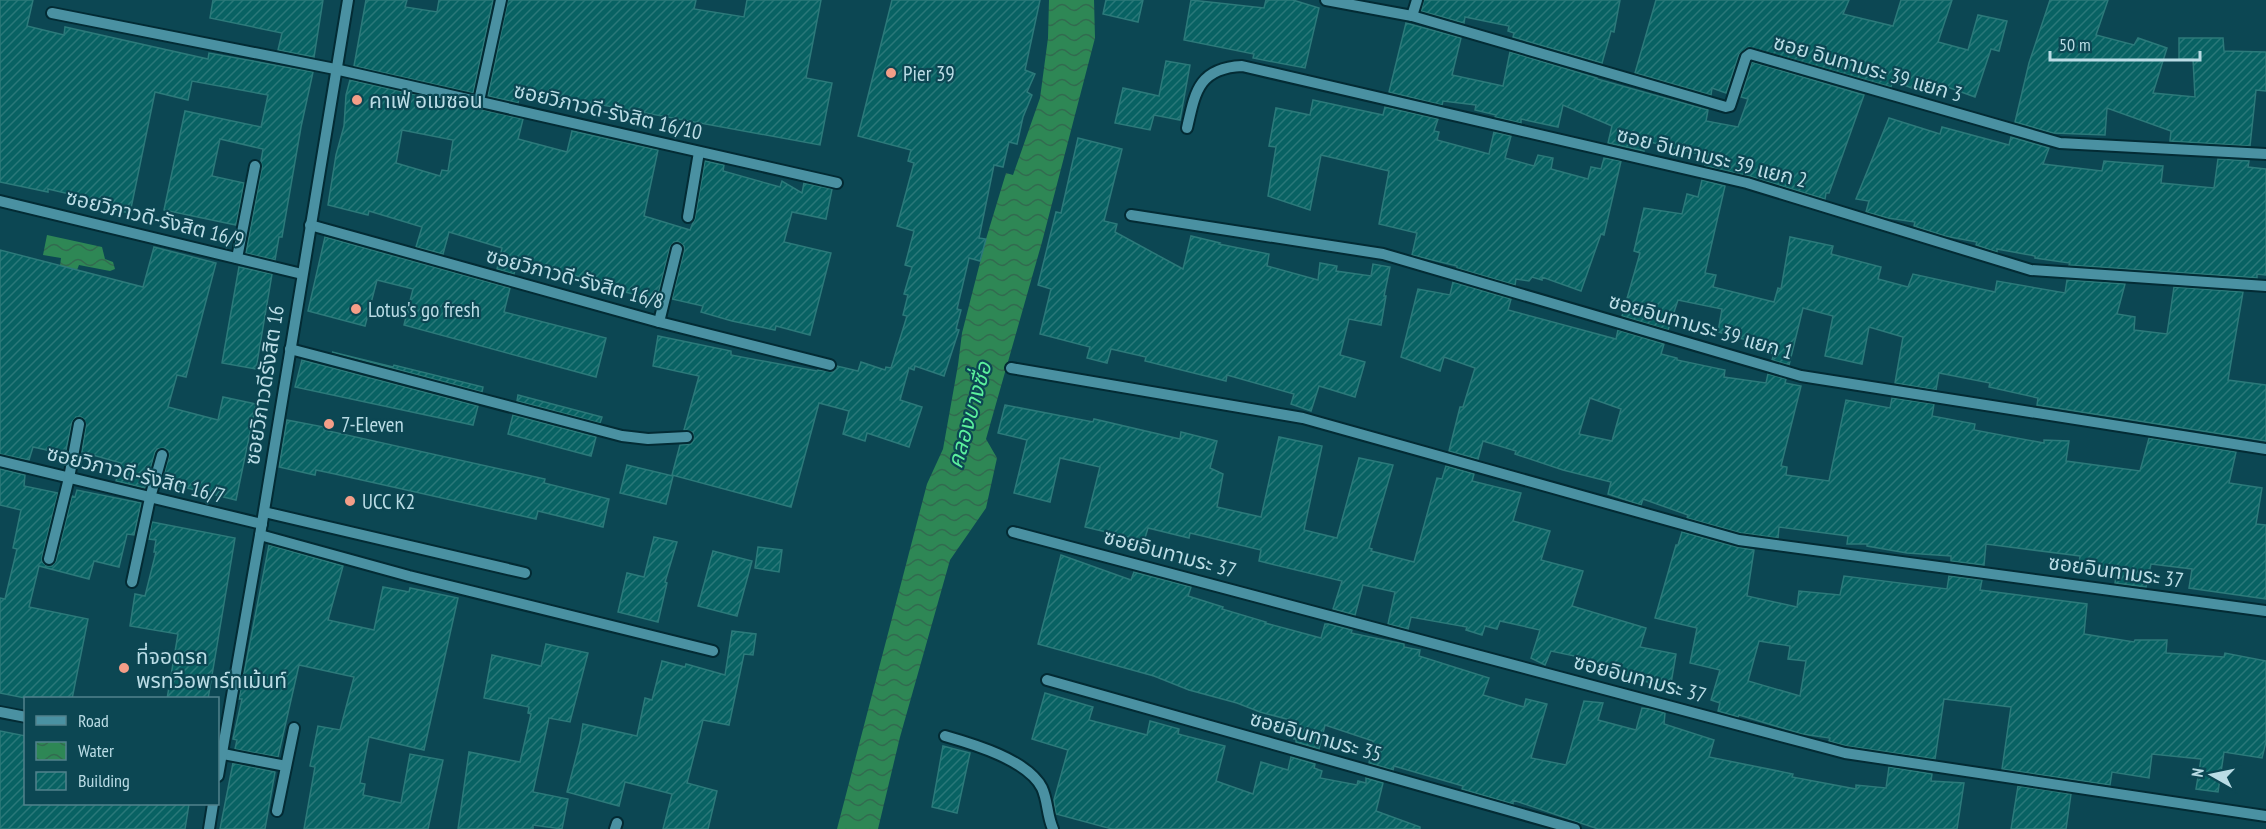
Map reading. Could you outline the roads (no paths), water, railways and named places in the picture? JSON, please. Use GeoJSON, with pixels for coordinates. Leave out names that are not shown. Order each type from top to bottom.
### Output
{"type":"FeatureCollection","features":[{"type":"Feature","properties":{"kind":"street","name":"ซอยวิภาวดีรังสิต 16"},"geometry":{"type":"LineString","coordinates":[[219,754],[261,530],[348,0]]}},
{"type":"Feature","properties":{"kind":"street"},"geometry":{"type":"LineString","coordinates":[[479,101],[501,0]]}},
{"type":"Feature","properties":{"kind":"street","name":"ซอย อินทามระ 39 แยก 3"},"geometry":{"type":"LineString","coordinates":[[1326,0],[1412,15],[1726,107],[1730,105],[1746,57],[1750,54],[2060,143],[2266,154]]}},
{"type":"Feature","properties":{"kind":"street"},"geometry":{"type":"LineString","coordinates":[[1412,15],[1417,0]]}},
{"type":"Feature","properties":{"kind":"street","name":"ซอยวิภาวดี-รังสิต 16/10"},"geometry":{"type":"LineString","coordinates":[[52,14],[335,69],[837,183]]}},
{"type":"Feature","properties":{"kind":"street","name":"ซอย อินทามระ 39 แยก 2"},"geometry":{"type":"LineString","coordinates":[[1186,128],[1195,91],[1205,80],[1227,66],[1242,66],[1747,183],[2031,270],[2266,286]]}},
{"type":"Feature","properties":{"kind":"street"},"geometry":{"type":"LineString","coordinates":[[688,217],[699,152]]}},
{"type":"Feature","properties":{"kind":"street"},"geometry":{"type":"LineString","coordinates":[[237,258],[255,166]]}},
{"type":"Feature","properties":{"kind":"street","name":"ซอยวิภาวดี-รังสิต 16/9"},"geometry":{"type":"LineString","coordinates":[[0,201],[302,274]]}},
{"type":"Feature","properties":{"kind":"street","name":"ซอยอินทามระ 39 แยก 1"},"geometry":{"type":"LineString","coordinates":[[1131,215],[1383,254],[1801,376],[2266,449]]}},
{"type":"Feature","properties":{"kind":"street","name":"ซอยวิภาวดี-รังสิต 16/8"},"geometry":{"type":"LineString","coordinates":[[310,225],[659,322],[830,365]]}},
{"type":"Feature","properties":{"kind":"street"},"geometry":{"type":"LineString","coordinates":[[659,322],[677,249]]}},
{"type":"Feature","properties":{"kind":"street"},"geometry":{"type":"LineString","coordinates":[[290,349],[622,436],[648,439],[687,437]]}},
{"type":"Feature","properties":{"kind":"street","name":"ซอยอินทามระ 37"},"geometry":{"type":"LineString","coordinates":[[1011,368],[1302,418],[1739,540],[2266,611]]}},
{"type":"Feature","properties":{"kind":"street"},"geometry":{"type":"LineString","coordinates":[[49,559],[69,478],[79,424]]}},
{"type":"Feature","properties":{"kind":"street"},"geometry":{"type":"LineString","coordinates":[[132,582],[162,454]]}},
{"type":"Feature","properties":{"kind":"street","name":"ซอยวิภาวดี-รังสิต 16/7"},"geometry":{"type":"LineString","coordinates":[[0,461],[150,498],[409,576],[713,651]]}},
{"type":"Feature","properties":{"kind":"street"},"geometry":{"type":"LineString","coordinates":[[264,512],[525,573]]}},
{"type":"Feature","properties":{"kind":"street","name":"ซอยอินทามระ 37"},"geometry":{"type":"LineString","coordinates":[[1013,532],[1845,753],[2266,816]]}},
{"type":"Feature","properties":{"kind":"street","name":"ซอยอินทามระ 35"},"geometry":{"type":"LineString","coordinates":[[1047,680],[1575,829]]}},
{"type":"Feature","properties":{"kind":"street"},"geometry":{"type":"LineString","coordinates":[[0,712],[24,717]]}},
{"type":"Feature","properties":{"kind":"street"},"geometry":{"type":"LineString","coordinates":[[277,811],[294,728]]}},
{"type":"Feature","properties":{"kind":"street"},"geometry":{"type":"LineString","coordinates":[[945,736],[975,745],[1010,761],[1030,774],[1041,786],[1053,829]]}},
{"type":"Feature","properties":{"kind":"street"},"geometry":{"type":"LineString","coordinates":[[219,754],[286,766]]}},
{"type":"Feature","properties":{"kind":"street"},"geometry":{"type":"LineString","coordinates":[[209,829],[213,805]]}},
{"type":"Feature","properties":{"kind":"water","name":"คลองบางซื่อ"},"geometry":{"type":"Polygon","coordinates":[[[1049,0],[1094,0],[1095,38],[1042,242],[986,439],[997,458],[986,508],[950,560],[900,737],[878,829],[837,829],[927,484],[943,449],[962,333],[986,239],[1006,173],[1013,175],[1040,98],[1048,38],[1049,0]]]}},
{"type":"Feature","properties":{"kind":"water"},"geometry":{"type":"Polygon","coordinates":[[[47,235],[102,247],[105,259],[113,262],[115,269],[110,271],[79,265],[77,270],[60,266],[61,258],[43,255],[47,235]]]}},
{"type":"Feature","properties":{"kind":"place","name":"Pier 39"},"geometry":{"type":"Point","coordinates":[891,73]}},
{"type":"Feature","properties":{"kind":"place","name":"คาเฟ่ อเมซอน"},"geometry":{"type":"Point","coordinates":[357,100]}},
{"type":"Feature","properties":{"kind":"place","name":"Lotus's go fresh"},"geometry":{"type":"Point","coordinates":[356,309]}},
{"type":"Feature","properties":{"kind":"place","name":"7-Eleven"},"geometry":{"type":"Point","coordinates":[329,424]}},
{"type":"Feature","properties":{"kind":"place","name":"UCC K2"},"geometry":{"type":"Point","coordinates":[350,501]}},
{"type":"Feature","properties":{"kind":"place","name":"ที่จอดรถ พรทวีอพาร์ทเม้นท์"},"geometry":{"type":"Point","coordinates":[124,668]}}]}
